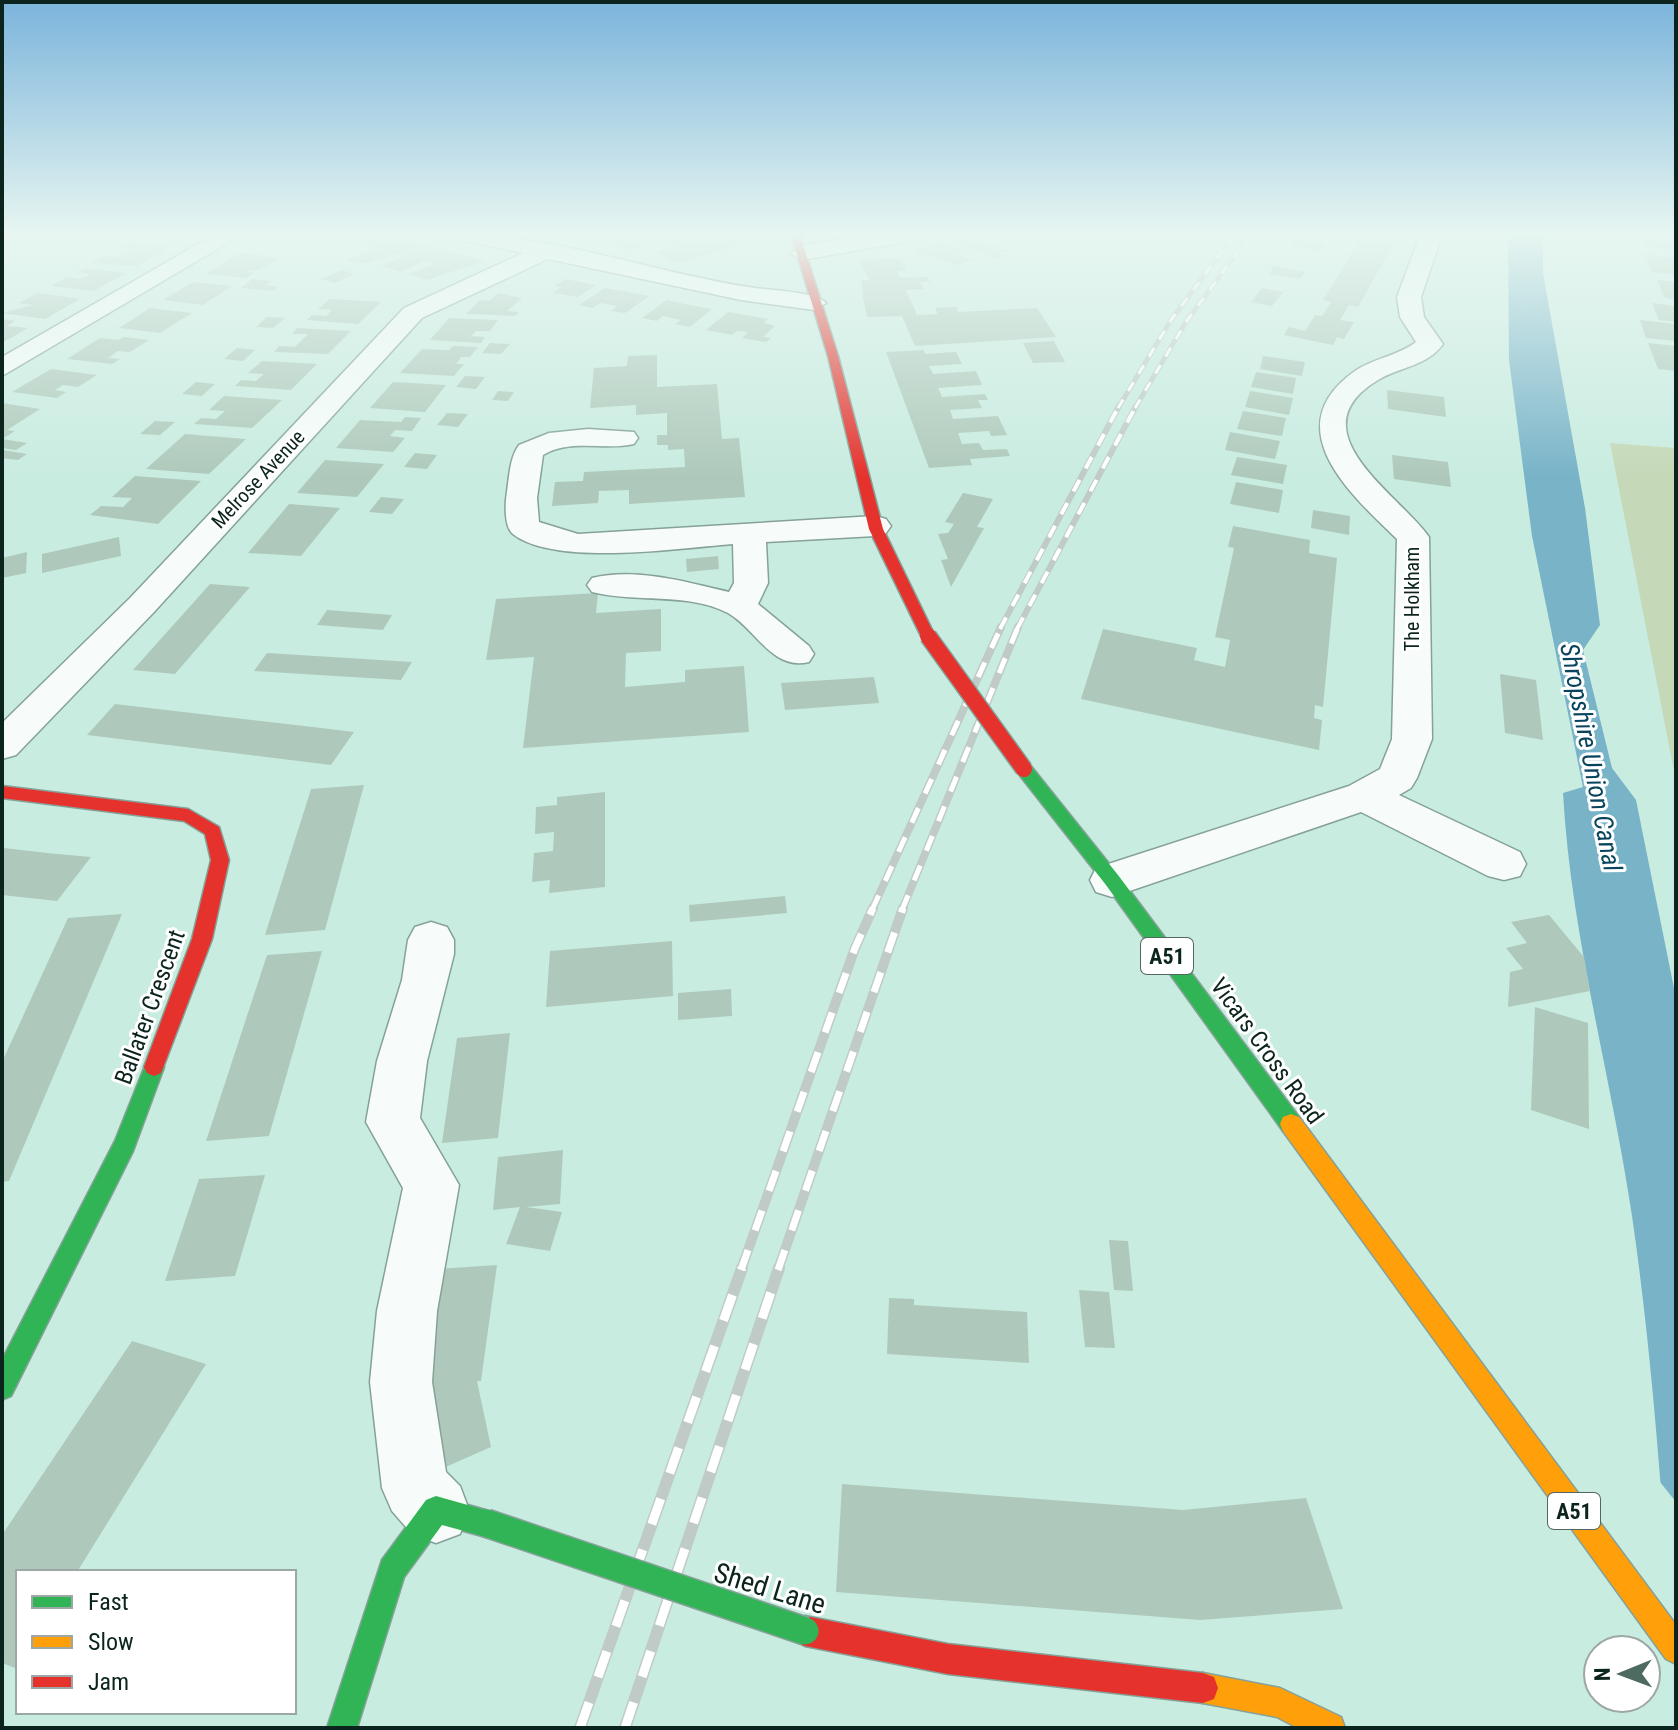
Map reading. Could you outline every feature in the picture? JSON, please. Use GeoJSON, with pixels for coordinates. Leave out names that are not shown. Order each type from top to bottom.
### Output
{"type":"FeatureCollection","features":[{"type":"Feature","properties":{"kind":"main road","name":"Vicars Cross Road"},"geometry":{"type":"LineString","coordinates":[[819,316],[833,356],[875,526],[928,636],[1024,769],[1112,880],[1674,1647]]}},
{"type":"Feature","properties":{"kind":"main road","name":"Ballater Crescent"},"geometry":{"type":"LineString","coordinates":[[2,792],[188,815],[213,831],[220,860],[202,939],[125,1144],[2,1387]]}},
{"type":"Feature","properties":{"kind":"main road","name":"Shed Lane"},"geometry":{"type":"LineString","coordinates":[[461,1516],[805,1631],[948,1659],[1194,1686],[1280,1703],[1330,1728]]}},
{"type":"Feature","properties":{"kind":"main road"},"geometry":{"type":"LineString","coordinates":[[342,1728],[392,1570],[461,1516]]}},
{"type":"Feature","properties":{"kind":"street"},"geometry":{"type":"LineString","coordinates":[[2,368],[92,316]]}},
{"type":"Feature","properties":{"kind":"street","name":"Melrose Avenue"},"geometry":{"type":"LineString","coordinates":[[2,746],[142,605],[410,316]]}},
{"type":"Feature","properties":{"kind":"street","name":"The Holkham"},"geometry":{"type":"LineString","coordinates":[[1112,880],[1364,796],[1397,778],[1412,739],[1413,537],[1355,482],[1335,450],[1334,419],[1341,393],[1368,374],[1419,355],[1430,344],[1426,332],[1412,316]]}},
{"type":"Feature","properties":{"kind":"street"},"geometry":{"type":"LineString","coordinates":[[624,438],[537,444],[529,451],[521,498],[524,527],[550,538],[578,544],[875,526]]}},
{"type":"Feature","properties":{"kind":"street"},"geometry":{"type":"LineString","coordinates":[[740,606],[751,583],[749,534]]}},
{"type":"Feature","properties":{"kind":"street"},"geometry":{"type":"LineString","coordinates":[[604,585],[645,586],[704,595],[740,606],[796,654]]}},
{"type":"Feature","properties":{"kind":"street"},"geometry":{"type":"LineString","coordinates":[[1364,796],[1504,864]]}},
{"type":"Feature","properties":{"kind":"street"},"geometry":{"type":"LineString","coordinates":[[431,940],[430,965],[417,1017],[406,1044],[393,1122],[431,1185],[407,1311],[401,1382],[415,1488],[461,1516]]}},
{"type":"Feature","properties":{"kind":"green space"},"geometry":{"type":"Polygon","coordinates":[[[1610,443],[1676,448],[1676,781],[1610,443]]]}},
{"type":"Feature","properties":{"kind":"water","name":"Shropshire Union Canal"},"geometry":{"type":"Polygon","coordinates":[[[1509,316],[1551,316],[1585,508],[1600,625],[1583,650],[1612,768],[1636,800],[1676,998],[1676,1692],[1658,1454],[1640,1275],[1567,846],[1563,793],[1583,787],[1532,536],[1509,360],[1509,316]]]}},
{"type":"Feature","properties":{"kind":"pier"},"geometry":{"type":"Polygon","coordinates":[[[1656,1477],[1676,1502],[1676,1696],[1672,1692],[1656,1477]]]}},
{"type":"Feature","properties":{"kind":"building"},"geometry":{"type":"Polygon","coordinates":[[[22,316],[51,316],[45,319],[22,316]]]}},
{"type":"Feature","properties":{"kind":"building"},"geometry":{"type":"Polygon","coordinates":[[[138,316],[188,316],[160,333],[119,328],[138,316]]]}},
{"type":"Feature","properties":{"kind":"building"},"geometry":{"type":"Polygon","coordinates":[[[311,316],[367,316],[358,324],[307,320],[311,316]]]}},
{"type":"Feature","properties":{"kind":"building"},"geometry":{"type":"Polygon","coordinates":[[[645,316],[704,316],[690,327],[675,324],[681,320],[663,316],[657,321],[642,318],[645,316]]]}},
{"type":"Feature","properties":{"kind":"building"},"geometry":{"type":"Polygon","coordinates":[[[723,316],[768,319],[764,323],[775,326],[763,337],[771,338],[766,342],[742,338],[748,332],[737,331],[732,335],[706,330],[723,316]]]}},
{"type":"Feature","properties":{"kind":"building"},"geometry":{"type":"Polygon","coordinates":[[[867,316],[1042,316],[1056,337],[915,346],[902,316],[867,316]]]}},
{"type":"Feature","properties":{"kind":"building"},"geometry":{"type":"Polygon","coordinates":[[[1315,316],[1343,316],[1340,320],[1354,322],[1344,339],[1337,337],[1333,345],[1284,335],[1289,327],[1305,331],[1315,316]]]}},
{"type":"Feature","properties":{"kind":"building"},"geometry":{"type":"Polygon","coordinates":[[[1657,316],[1676,316],[1676,322],[1659,320],[1657,316]]]}},
{"type":"Feature","properties":{"kind":"building"},"geometry":{"type":"Polygon","coordinates":[[[267,317],[285,318],[273,328],[256,327],[267,317]]]}},
{"type":"Feature","properties":{"kind":"building"},"geometry":{"type":"Polygon","coordinates":[[[449,318],[498,320],[490,331],[476,331],[471,336],[485,337],[481,343],[430,340],[449,318]]]}},
{"type":"Feature","properties":{"kind":"building"},"geometry":{"type":"Polygon","coordinates":[[[2,319],[15,321],[7,326],[28,328],[2,343],[2,319]]]}},
{"type":"Feature","properties":{"kind":"building"},"geometry":{"type":"Polygon","coordinates":[[[1640,320],[1676,324],[1676,341],[1646,338],[1640,320]]]}},
{"type":"Feature","properties":{"kind":"building"},"geometry":{"type":"Polygon","coordinates":[[[297,328],[351,331],[328,354],[274,352],[279,346],[295,347],[308,334],[292,334],[297,328]]]}},
{"type":"Feature","properties":{"kind":"building"},"geometry":{"type":"Polygon","coordinates":[[[124,337],[149,340],[130,352],[118,351],[108,358],[120,359],[112,364],[67,359],[100,338],[118,340],[124,337]]]}},
{"type":"Feature","properties":{"kind":"building"},"geometry":{"type":"Polygon","coordinates":[[[1054,341],[1065,362],[1033,363],[1023,343],[1054,341]]]}},
{"type":"Feature","properties":{"kind":"building"},"geometry":{"type":"Polygon","coordinates":[[[490,343],[510,344],[501,354],[482,353],[490,343]]]}},
{"type":"Feature","properties":{"kind":"building"},"geometry":{"type":"Polygon","coordinates":[[[1648,343],[1676,346],[1676,371],[1658,369],[1648,343]]]}},
{"type":"Feature","properties":{"kind":"building"},"geometry":{"type":"Polygon","coordinates":[[[453,346],[478,347],[470,357],[461,357],[456,364],[464,364],[454,376],[400,373],[422,349],[449,350],[453,346]]]}},
{"type":"Feature","properties":{"kind":"building"},"geometry":{"type":"Polygon","coordinates":[[[237,348],[255,350],[243,361],[224,359],[237,348]]]}},
{"type":"Feature","properties":{"kind":"building"},"geometry":{"type":"Polygon","coordinates":[[[924,350],[925,354],[956,352],[962,364],[929,366],[933,374],[976,371],[982,385],[938,388],[942,397],[985,394],[988,400],[978,400],[982,408],[950,410],[953,419],[998,416],[1007,435],[991,436],[989,431],[958,433],[962,444],[979,443],[983,450],[1007,449],[1010,456],[970,459],[972,465],[929,468],[886,352],[924,350]]]}},
{"type":"Feature","properties":{"kind":"building"},"geometry":{"type":"Polygon","coordinates":[[[657,355],[657,387],[717,384],[722,439],[739,438],[745,497],[629,504],[629,490],[599,491],[598,503],[552,506],[555,482],[583,481],[584,472],[685,467],[684,449],[668,450],[668,445],[657,445],[657,435],[667,435],[667,413],[636,415],[636,405],[590,408],[594,368],[627,366],[628,356],[657,355]]]}},
{"type":"Feature","properties":{"kind":"building"},"geometry":{"type":"Polygon","coordinates":[[[1263,356],[1305,362],[1302,376],[1260,369],[1263,356]]]}},
{"type":"Feature","properties":{"kind":"building"},"geometry":{"type":"Polygon","coordinates":[[[262,361],[317,364],[291,390],[235,386],[241,380],[256,381],[264,374],[248,373],[262,361]]]}},
{"type":"Feature","properties":{"kind":"building"},"geometry":{"type":"Polygon","coordinates":[[[51,369],[97,375],[78,387],[63,385],[55,390],[66,392],[57,398],[12,392],[51,369]]]}},
{"type":"Feature","properties":{"kind":"building"},"geometry":{"type":"Polygon","coordinates":[[[1256,372],[1296,378],[1293,394],[1251,387],[1256,372]]]}},
{"type":"Feature","properties":{"kind":"building"},"geometry":{"type":"Polygon","coordinates":[[[465,376],[485,377],[476,389],[456,387],[465,376]]]}},
{"type":"Feature","properties":{"kind":"building"},"geometry":{"type":"Polygon","coordinates":[[[196,382],[215,384],[202,396],[182,394],[196,382]]]}},
{"type":"Feature","properties":{"kind":"building"},"geometry":{"type":"Polygon","coordinates":[[[393,382],[446,385],[425,412],[370,408],[393,382]]]}},
{"type":"Feature","properties":{"kind":"building"},"geometry":{"type":"Polygon","coordinates":[[[1387,390],[1444,397],[1446,417],[1388,409],[1387,390]]]}},
{"type":"Feature","properties":{"kind":"building"},"geometry":{"type":"Polygon","coordinates":[[[498,391],[514,392],[508,401],[492,400],[498,391]]]}},
{"type":"Feature","properties":{"kind":"building"},"geometry":{"type":"Polygon","coordinates":[[[1250,391],[1293,398],[1289,415],[1245,407],[1250,391]]]}},
{"type":"Feature","properties":{"kind":"building"},"geometry":{"type":"Polygon","coordinates":[[[224,396],[282,400],[252,428],[194,424],[201,418],[216,419],[225,411],[209,410],[224,396]]]}},
{"type":"Feature","properties":{"kind":"building"},"geometry":{"type":"Polygon","coordinates":[[[2,403],[40,409],[7,430],[15,431],[2,439],[2,403]]]}},
{"type":"Feature","properties":{"kind":"building"},"geometry":{"type":"Polygon","coordinates":[[[1243,411],[1286,418],[1282,436],[1237,429],[1243,411]]]}},
{"type":"Feature","properties":{"kind":"building"},"geometry":{"type":"Polygon","coordinates":[[[447,413],[468,414],[458,427],[437,425],[447,413]]]}},
{"type":"Feature","properties":{"kind":"building"},"geometry":{"type":"Polygon","coordinates":[[[405,417],[421,418],[412,431],[395,430],[390,436],[405,438],[393,452],[336,448],[360,420],[401,422],[405,417]]]}},
{"type":"Feature","properties":{"kind":"building"},"geometry":{"type":"Polygon","coordinates":[[[155,421],[175,422],[160,435],[140,434],[155,421]]]}},
{"type":"Feature","properties":{"kind":"building"},"geometry":{"type":"Polygon","coordinates":[[[1230,432],[1280,441],[1275,459],[1225,450],[1230,432]]]}},
{"type":"Feature","properties":{"kind":"building"},"geometry":{"type":"Polygon","coordinates":[[[185,434],[246,439],[209,474],[146,469],[185,434]]]}},
{"type":"Feature","properties":{"kind":"building"},"geometry":{"type":"Polygon","coordinates":[[[2,439],[27,443],[16,450],[2,448],[2,439]]]}},
{"type":"Feature","properties":{"kind":"building"},"geometry":{"type":"Polygon","coordinates":[[[2,450],[27,454],[18,460],[2,458],[2,450]]]}},
{"type":"Feature","properties":{"kind":"building"},"geometry":{"type":"Polygon","coordinates":[[[415,453],[437,455],[427,469],[404,467],[415,453]]]}},
{"type":"Feature","properties":{"kind":"building"},"geometry":{"type":"Polygon","coordinates":[[[1392,455],[1448,462],[1451,487],[1394,479],[1392,455]]]}},
{"type":"Feature","properties":{"kind":"building"},"geometry":{"type":"Polygon","coordinates":[[[1237,457],[1287,465],[1283,484],[1231,475],[1237,457]]]}},
{"type":"Feature","properties":{"kind":"building"},"geometry":{"type":"Polygon","coordinates":[[[325,460],[384,464],[357,497],[297,493],[325,460]]]}},
{"type":"Feature","properties":{"kind":"building"},"geometry":{"type":"Polygon","coordinates":[[[135,476],[201,481],[158,524],[90,515],[101,506],[123,507],[132,498],[112,497],[135,476]]]}},
{"type":"Feature","properties":{"kind":"building"},"geometry":{"type":"Polygon","coordinates":[[[1236,482],[1283,490],[1279,513],[1230,504],[1236,482]]]}},
{"type":"Feature","properties":{"kind":"building"},"geometry":{"type":"Polygon","coordinates":[[[963,493],[993,499],[977,527],[984,528],[951,587],[941,560],[948,559],[938,534],[948,533],[954,524],[945,522],[963,493]]]}},
{"type":"Feature","properties":{"kind":"building"},"geometry":{"type":"Polygon","coordinates":[[[381,497],[404,499],[392,514],[369,512],[381,497]]]}},
{"type":"Feature","properties":{"kind":"building"},"geometry":{"type":"Polygon","coordinates":[[[289,504],[340,508],[301,556],[248,553],[289,504]]]}},
{"type":"Feature","properties":{"kind":"building"},"geometry":{"type":"Polygon","coordinates":[[[1313,510],[1350,516],[1349,535],[1311,528],[1313,510]]]}},
{"type":"Feature","properties":{"kind":"building"},"geometry":{"type":"Polygon","coordinates":[[[1233,526],[1310,540],[1309,553],[1337,558],[1323,707],[1315,705],[1314,718],[1322,720],[1319,750],[1081,699],[1103,629],[1197,648],[1194,660],[1225,667],[1230,640],[1215,637],[1234,548],[1228,547],[1233,526]]]}},
{"type":"Feature","properties":{"kind":"building"},"geometry":{"type":"Polygon","coordinates":[[[119,537],[121,556],[42,573],[42,554],[119,537]]]}},
{"type":"Feature","properties":{"kind":"building"},"geometry":{"type":"Polygon","coordinates":[[[27,552],[26,573],[2,578],[2,558],[27,552]]]}},
{"type":"Feature","properties":{"kind":"building"},"geometry":{"type":"Polygon","coordinates":[[[718,556],[719,569],[687,572],[686,559],[718,556]]]}},
{"type":"Feature","properties":{"kind":"building"},"geometry":{"type":"Polygon","coordinates":[[[210,584],[250,587],[175,674],[133,670],[210,584]]]}},
{"type":"Feature","properties":{"kind":"building"},"geometry":{"type":"Polygon","coordinates":[[[598,593],[596,613],[661,609],[661,651],[626,653],[625,687],[685,682],[685,670],[744,666],[749,732],[523,748],[534,657],[486,660],[496,599],[598,593]]]}},
{"type":"Feature","properties":{"kind":"building"},"geometry":{"type":"Polygon","coordinates":[[[327,610],[392,615],[383,630],[317,625],[327,610]]]}},
{"type":"Feature","properties":{"kind":"building"},"geometry":{"type":"Polygon","coordinates":[[[267,653],[412,662],[401,680],[254,671],[267,653]]]}},
{"type":"Feature","properties":{"kind":"building"},"geometry":{"type":"Polygon","coordinates":[[[1500,674],[1536,680],[1543,740],[1505,733],[1500,674]]]}},
{"type":"Feature","properties":{"kind":"building"},"geometry":{"type":"Polygon","coordinates":[[[874,677],[879,703],[785,710],[781,683],[874,677]]]}},
{"type":"Feature","properties":{"kind":"building"},"geometry":{"type":"Polygon","coordinates":[[[115,704],[354,732],[331,765],[87,735],[115,704]]]}},
{"type":"Feature","properties":{"kind":"building"},"geometry":{"type":"Polygon","coordinates":[[[364,785],[325,930],[265,935],[311,789],[364,785]]]}},
{"type":"Feature","properties":{"kind":"building"},"geometry":{"type":"Polygon","coordinates":[[[605,792],[605,887],[549,893],[550,880],[532,882],[534,853],[553,851],[554,832],[535,834],[536,807],[557,805],[557,797],[605,792]]]}},
{"type":"Feature","properties":{"kind":"building"},"geometry":{"type":"Polygon","coordinates":[[[4,848],[91,857],[57,901],[2,895],[4,848]]]}},
{"type":"Feature","properties":{"kind":"building"},"geometry":{"type":"Polygon","coordinates":[[[785,896],[787,913],[690,922],[689,905],[785,896]]]}},
{"type":"Feature","properties":{"kind":"building"},"geometry":{"type":"Polygon","coordinates":[[[122,914],[9,1181],[2,1182],[2,1062],[68,918],[122,914]]]}},
{"type":"Feature","properties":{"kind":"building"},"geometry":{"type":"Polygon","coordinates":[[[1549,915],[1584,957],[1590,991],[1508,1007],[1510,972],[1523,969],[1506,948],[1527,943],[1511,922],[1549,915]]]}},
{"type":"Feature","properties":{"kind":"building"},"geometry":{"type":"Polygon","coordinates":[[[672,941],[673,996],[546,1007],[550,951],[672,941]]]}},
{"type":"Feature","properties":{"kind":"building"},"geometry":{"type":"Polygon","coordinates":[[[322,951],[269,1136],[206,1141],[267,955],[322,951]]]}},
{"type":"Feature","properties":{"kind":"building"},"geometry":{"type":"Polygon","coordinates":[[[731,989],[732,1016],[678,1020],[678,993],[731,989]]]}},
{"type":"Feature","properties":{"kind":"building"},"geometry":{"type":"Polygon","coordinates":[[[1535,1007],[1588,1023],[1589,1129],[1531,1110],[1535,1007]]]}},
{"type":"Feature","properties":{"kind":"building"},"geometry":{"type":"Polygon","coordinates":[[[510,1033],[498,1138],[442,1143],[457,1038],[510,1033]]]}},
{"type":"Feature","properties":{"kind":"building"},"geometry":{"type":"Polygon","coordinates":[[[563,1150],[560,1204],[526,1207],[562,1212],[550,1251],[506,1244],[520,1207],[493,1210],[498,1157],[563,1150]]]}},
{"type":"Feature","properties":{"kind":"building"},"geometry":{"type":"Polygon","coordinates":[[[265,1175],[235,1276],[165,1281],[199,1179],[265,1175]]]}},
{"type":"Feature","properties":{"kind":"building"},"geometry":{"type":"Polygon","coordinates":[[[1109,1240],[1128,1241],[1133,1291],[1114,1290],[1109,1240]]]}},
{"type":"Feature","properties":{"kind":"building"},"geometry":{"type":"Polygon","coordinates":[[[497,1265],[481,1381],[477,1381],[491,1447],[432,1473],[417,1386],[437,1269],[497,1265]]]}},
{"type":"Feature","properties":{"kind":"building"},"geometry":{"type":"Polygon","coordinates":[[[1079,1290],[1109,1292],[1115,1348],[1085,1347],[1079,1290]]]}},
{"type":"Feature","properties":{"kind":"building"},"geometry":{"type":"Polygon","coordinates":[[[889,1298],[914,1299],[914,1305],[1027,1312],[1029,1363],[887,1354],[889,1298]]]}},
{"type":"Feature","properties":{"kind":"building"},"geometry":{"type":"Polygon","coordinates":[[[132,1341],[206,1364],[78,1570],[16,1570],[16,1668],[2,1663],[2,1535],[132,1341]]]}},
{"type":"Feature","properties":{"kind":"building"},"geometry":{"type":"Polygon","coordinates":[[[842,1484],[1183,1510],[1306,1498],[1343,1609],[1200,1620],[836,1592],[842,1484]]]}},
{"type":"Feature","properties":{"kind":"railway"},"geometry":{"type":"LineString","coordinates":[[1118,408],[1174,316]]}},
{"type":"Feature","properties":{"kind":"railway"},"geometry":{"type":"LineString","coordinates":[[1135,408],[1191,316]]}},
{"type":"Feature","properties":{"kind":"railway"},"geometry":{"type":"LineString","coordinates":[[1001,628],[1119,406]]}},
{"type":"Feature","properties":{"kind":"railway"},"geometry":{"type":"LineString","coordinates":[[1018,628],[1136,406]]}},
{"type":"Feature","properties":{"kind":"railway"},"geometry":{"type":"LineString","coordinates":[[872,910],[1001,628]]}},
{"type":"Feature","properties":{"kind":"railway"},"geometry":{"type":"LineString","coordinates":[[902,910],[1018,628]]}},
{"type":"Feature","properties":{"kind":"railway"},"geometry":{"type":"LineString","coordinates":[[741,1270],[855,948],[873,908]]}},
{"type":"Feature","properties":{"kind":"railway"},"geometry":{"type":"LineString","coordinates":[[778,1270],[903,908]]}},
{"type":"Feature","properties":{"kind":"railway"},"geometry":{"type":"LineString","coordinates":[[580,1728],[742,1268]]}},
{"type":"Feature","properties":{"kind":"railway"},"geometry":{"type":"LineString","coordinates":[[625,1728],[779,1268]]}},
{"type":"Feature","properties":{"kind":"traffic: fast"},"geometry":{"type":"LineString","coordinates":[[1024,769],[1112,880],[1291,1124]]}},
{"type":"Feature","properties":{"kind":"traffic: fast"},"geometry":{"type":"LineString","coordinates":[[2,1387],[125,1144],[154,1067]]}},
{"type":"Feature","properties":{"kind":"traffic: fast"},"geometry":{"type":"LineString","coordinates":[[342,1728],[392,1570],[436,1510],[486,1523]]}},
{"type":"Feature","properties":{"kind":"traffic: fast"},"geometry":{"type":"LineString","coordinates":[[486,1523],[805,1631]]}},
{"type":"Feature","properties":{"kind":"traffic: slow"},"geometry":{"type":"LineString","coordinates":[[1291,1124],[1676,1649]]}},
{"type":"Feature","properties":{"kind":"traffic: slow"},"geometry":{"type":"LineString","coordinates":[[1203,1688],[1280,1703],[1330,1728]]}},
{"type":"Feature","properties":{"kind":"traffic: jam"},"geometry":{"type":"LineString","coordinates":[[820,316],[876,529],[928,636]]}},
{"type":"Feature","properties":{"kind":"traffic: jam"},"geometry":{"type":"LineString","coordinates":[[928,636],[1024,769]]}},
{"type":"Feature","properties":{"kind":"traffic: jam"},"geometry":{"type":"LineString","coordinates":[[2,792],[188,815],[213,831],[220,860],[202,939],[154,1067]]}},
{"type":"Feature","properties":{"kind":"traffic: jam"},"geometry":{"type":"LineString","coordinates":[[805,1631],[948,1659],[1203,1688]]}}]}
